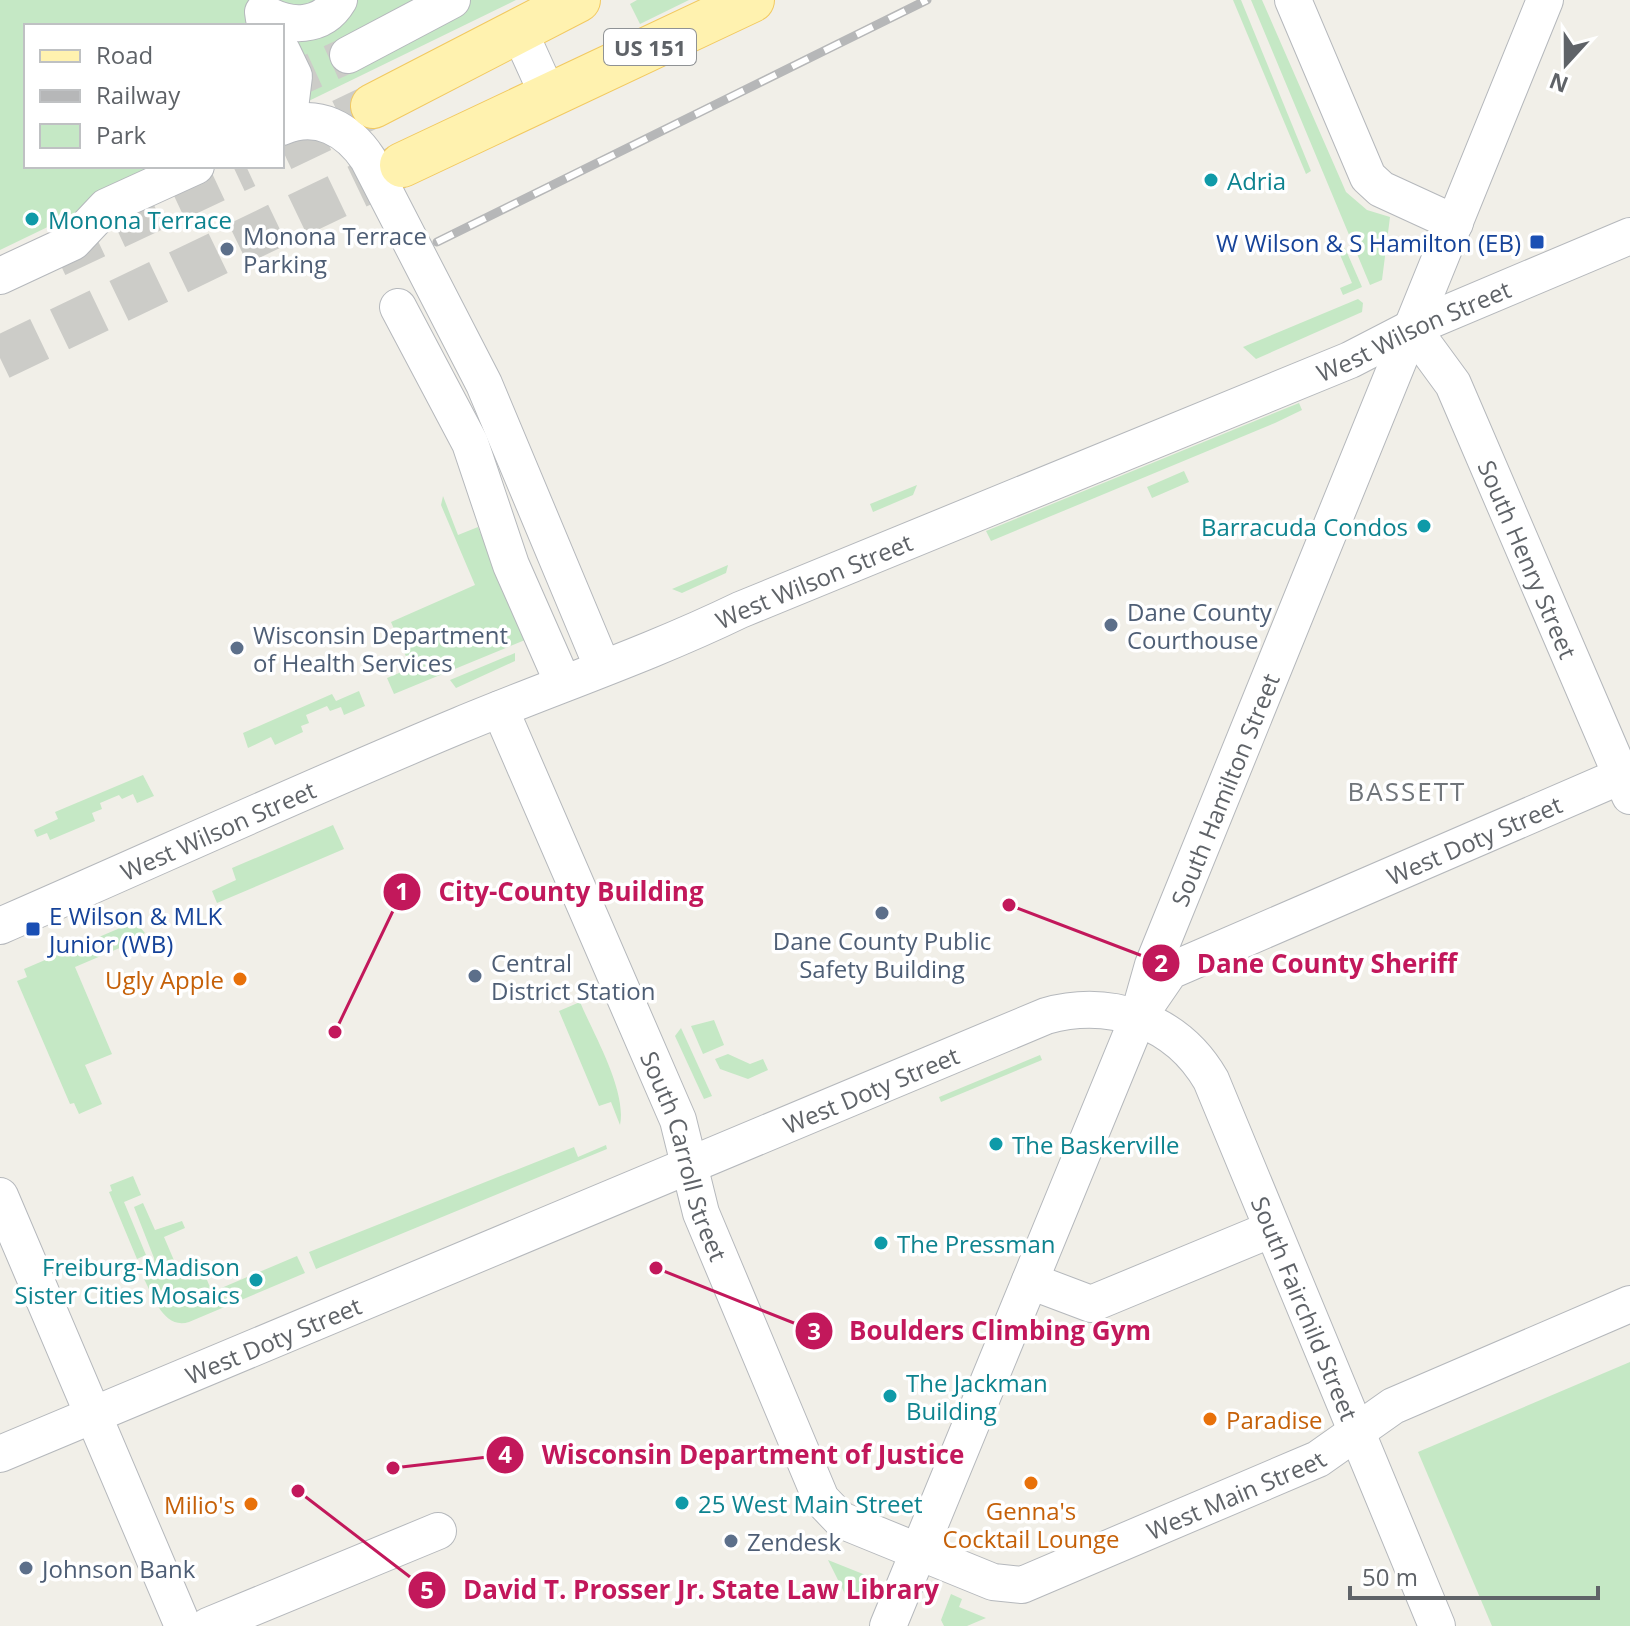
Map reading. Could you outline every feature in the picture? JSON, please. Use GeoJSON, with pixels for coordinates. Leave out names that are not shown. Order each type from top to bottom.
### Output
{"type":"FeatureCollection","features":[{"type":"Feature","properties":{"kind":"main road"},"geometry":{"type":"LineString","coordinates":[[373,106],[578,0]]}},
{"type":"Feature","properties":{"kind":"main road","name":"US 151"},"geometry":{"type":"LineString","coordinates":[[402,165],[752,0]]}},
{"type":"Feature","properties":{"kind":"street"},"geometry":{"type":"LineString","coordinates":[[268,24],[263,12],[276,20],[308,23],[323,17],[339,0]]}},
{"type":"Feature","properties":{"kind":"street"},"geometry":{"type":"LineString","coordinates":[[348,55],[452,0]]}},
{"type":"Feature","properties":{"kind":"street"},"geometry":{"type":"LineString","coordinates":[[1293,0],[1373,184],[1455,223]]}},
{"type":"Feature","properties":{"kind":"street","name":"South Hamilton Street"},"geometry":{"type":"LineString","coordinates":[[888,1626],[1138,1018],[1153,965],[1545,0]]}},
{"type":"Feature","properties":{"kind":"street"},"geometry":{"type":"LineString","coordinates":[[519,31],[548,95]]}},
{"type":"Feature","properties":{"kind":"street"},"geometry":{"type":"LineString","coordinates":[[284,56],[294,76],[285,126],[316,122],[343,130],[357,141],[376,171],[484,384],[602,666]]}},
{"type":"Feature","properties":{"kind":"street"},"geometry":{"type":"LineString","coordinates":[[0,276],[73,242],[106,207],[192,168]]}},
{"type":"Feature","properties":{"kind":"street","name":"West Wilson Street"},"geometry":{"type":"LineString","coordinates":[[0,926],[602,666],[681,639],[765,600],[1350,360],[1412,328],[1630,236]]}},
{"type":"Feature","properties":{"kind":"street"},"geometry":{"type":"LineString","coordinates":[[398,307],[470,443],[511,565],[563,683]]}},
{"type":"Feature","properties":{"kind":"street","name":"South Henry Street"},"geometry":{"type":"LineString","coordinates":[[1412,328],[1453,384],[1627,781]]}},
{"type":"Feature","properties":{"kind":"street","name":"South Carroll Street"},"geometry":{"type":"LineString","coordinates":[[500,709],[678,1120],[701,1213],[821,1499],[841,1520],[919,1552]]}},
{"type":"Feature","properties":{"kind":"street","name":"West Doty Street"},"geometry":{"type":"LineString","coordinates":[[0,1454],[1046,1016],[1066,1010],[1105,1009],[1138,1018],[1170,971],[1627,781]]}},
{"type":"Feature","properties":{"kind":"street","name":"South Fairchild Street"},"geometry":{"type":"LineString","coordinates":[[1138,1018],[1185,1044],[1204,1068],[1437,1626]]}},
{"type":"Feature","properties":{"kind":"street"},"geometry":{"type":"LineString","coordinates":[[0,1196],[183,1626]]}},
{"type":"Feature","properties":{"kind":"street"},"geometry":{"type":"LineString","coordinates":[[1030,1281],[1091,1304],[1272,1229]]}},
{"type":"Feature","properties":{"kind":"street","name":"West Main Street"},"geometry":{"type":"LineString","coordinates":[[919,1552],[993,1582],[1022,1585],[1318,1459],[1393,1406],[1630,1304]]}},
{"type":"Feature","properties":{"kind":"street"},"geometry":{"type":"LineString","coordinates":[[208,1626],[438,1531]]}},
{"type":"Feature","properties":{"kind":"green space"},"geometry":{"type":"Polygon","coordinates":[[[0,0],[516,0],[284,113],[284,24],[24,24],[24,168],[170,168],[0,250],[0,0]]]}},
{"type":"Feature","properties":{"kind":"green space"},"geometry":{"type":"Polygon","coordinates":[[[637,0],[689,0],[640,24],[630,4],[637,0]]]}},
{"type":"Feature","properties":{"kind":"green space"},"geometry":{"type":"Polygon","coordinates":[[[1233,0],[1241,0],[1311,171],[1306,174],[1233,0]]]}},
{"type":"Feature","properties":{"kind":"green space"},"geometry":{"type":"Polygon","coordinates":[[[1251,0],[1262,0],[1346,192],[1367,210],[1390,217],[1382,280],[1370,285],[1251,0]]]}},
{"type":"Feature","properties":{"kind":"green space"},"geometry":{"type":"Polygon","coordinates":[[[1345,248],[1362,287],[1343,295],[1340,288],[1352,283],[1338,250],[1345,248]]]}},
{"type":"Feature","properties":{"kind":"green space"},"geometry":{"type":"Polygon","coordinates":[[[1358,299],[1363,303],[1362,312],[1256,359],[1243,347],[1358,299]]]}},
{"type":"Feature","properties":{"kind":"green space"},"geometry":{"type":"Polygon","coordinates":[[[1299,403],[1302,410],[1275,423],[991,541],[986,531],[1299,403]]]}},
{"type":"Feature","properties":{"kind":"green space"},"geometry":{"type":"Polygon","coordinates":[[[1184,471],[1189,482],[1152,498],[1147,487],[1184,471]]]}},
{"type":"Feature","properties":{"kind":"green space"},"geometry":{"type":"Polygon","coordinates":[[[917,485],[913,495],[873,512],[870,504],[917,485]]]}},
{"type":"Feature","properties":{"kind":"green space"},"geometry":{"type":"Polygon","coordinates":[[[443,496],[458,535],[478,527],[525,640],[394,694],[387,678],[411,668],[391,622],[475,585],[441,505],[443,496]]]}},
{"type":"Feature","properties":{"kind":"green space"},"geometry":{"type":"Polygon","coordinates":[[[728,565],[726,573],[682,593],[672,589],[728,565]]]}},
{"type":"Feature","properties":{"kind":"green space"},"geometry":{"type":"Polygon","coordinates":[[[515,653],[515,661],[456,688],[450,680],[515,653]]]}},
{"type":"Feature","properties":{"kind":"green space"},"geometry":{"type":"Polygon","coordinates":[[[359,691],[365,706],[344,715],[341,707],[330,711],[327,706],[306,715],[309,723],[301,726],[303,732],[275,745],[271,737],[248,748],[243,733],[332,694],[336,701],[359,691]]]}},
{"type":"Feature","properties":{"kind":"green space"},"geometry":{"type":"Polygon","coordinates":[[[143,775],[154,796],[137,803],[133,794],[122,799],[119,795],[100,803],[102,809],[92,813],[95,821],[50,840],[47,833],[37,837],[34,830],[58,819],[55,812],[143,775]]]}},
{"type":"Feature","properties":{"kind":"green space"},"geometry":{"type":"Polygon","coordinates":[[[333,825],[344,849],[217,903],[212,891],[236,880],[232,868],[333,825]]]}},
{"type":"Feature","properties":{"kind":"green space"},"geometry":{"type":"Polygon","coordinates":[[[126,911],[145,933],[135,938],[136,941],[75,967],[112,1054],[85,1065],[102,1104],[79,1114],[74,1103],[70,1104],[17,981],[27,977],[24,969],[120,928],[115,916],[126,911]]]}},
{"type":"Feature","properties":{"kind":"green space"},"geometry":{"type":"Polygon","coordinates":[[[580,1002],[614,1080],[621,1111],[620,1125],[611,1102],[599,1106],[559,1011],[580,1002]]]}},
{"type":"Feature","properties":{"kind":"green space"},"geometry":{"type":"Polygon","coordinates":[[[714,1020],[724,1045],[703,1054],[691,1026],[714,1020]]]}},
{"type":"Feature","properties":{"kind":"green space"},"geometry":{"type":"Polygon","coordinates":[[[681,1028],[712,1096],[704,1099],[675,1036],[681,1028]]]}},
{"type":"Feature","properties":{"kind":"green space"},"geometry":{"type":"Polygon","coordinates":[[[728,1054],[750,1064],[763,1059],[768,1070],[748,1079],[720,1069],[715,1059],[728,1054]]]}},
{"type":"Feature","properties":{"kind":"green space"},"geometry":{"type":"Polygon","coordinates":[[[1040,1055],[1042,1060],[941,1102],[939,1097],[1040,1055]]]}},
{"type":"Feature","properties":{"kind":"green space"},"geometry":{"type":"Polygon","coordinates":[[[606,1145],[607,1149],[316,1269],[309,1252],[574,1147],[578,1157],[606,1145]]]}},
{"type":"Feature","properties":{"kind":"green space"},"geometry":{"type":"Polygon","coordinates":[[[133,1176],[141,1195],[124,1202],[146,1255],[137,1259],[109,1192],[112,1191],[110,1185],[133,1176]]]}},
{"type":"Feature","properties":{"kind":"green space"},"geometry":{"type":"Polygon","coordinates":[[[143,1203],[155,1230],[182,1221],[185,1228],[164,1237],[179,1272],[200,1263],[212,1292],[297,1256],[305,1273],[189,1322],[173,1321],[160,1310],[144,1279],[155,1268],[134,1207],[143,1203]]]}},
{"type":"Feature","properties":{"kind":"green space"},"geometry":{"type":"Polygon","coordinates":[[[1630,1362],[1630,1626],[1492,1626],[1418,1452],[1630,1362]]]}},
{"type":"Feature","properties":{"kind":"green space"},"geometry":{"type":"Polygon","coordinates":[[[828,1560],[868,1576],[861,1591],[847,1598],[828,1560]]]}},
{"type":"Feature","properties":{"kind":"green space"},"geometry":{"type":"Polygon","coordinates":[[[951,1594],[962,1599],[959,1607],[986,1618],[967,1626],[944,1626],[941,1620],[951,1594]]]}},
{"type":"Feature","properties":{"kind":"tunnel"},"geometry":{"type":"LineString","coordinates":[[284,84],[348,55]]}},
{"type":"Feature","properties":{"kind":"tunnel"},"geometry":{"type":"LineString","coordinates":[[284,148],[373,106]]}},
{"type":"Feature","properties":{"kind":"tunnel"},"geometry":{"type":"LineString","coordinates":[[0,358],[402,165]]}},
{"type":"Feature","properties":{"kind":"tunnel"},"geometry":{"type":"LineString","coordinates":[[56,255],[242,168]]}},
{"type":"Feature","properties":{"kind":"railway"},"geometry":{"type":"LineString","coordinates":[[437,242],[927,0]]}},
{"type":"Feature","properties":{"kind":"place","name":"Adria"},"geometry":{"type":"Point","coordinates":[1211,180]}},
{"type":"Feature","properties":{"kind":"place","name":"Monona Terrace"},"geometry":{"type":"Point","coordinates":[32,219]}},
{"type":"Feature","properties":{"kind":"place","name":"W Wilson & S Hamilton (EB)"},"geometry":{"type":"Point","coordinates":[1537,242]}},
{"type":"Feature","properties":{"kind":"place","name":"Monona Terrace Parking"},"geometry":{"type":"Point","coordinates":[227,249]}},
{"type":"Feature","properties":{"kind":"place","name":"Barracuda Condos"},"geometry":{"type":"Point","coordinates":[1424,526]}},
{"type":"Feature","properties":{"kind":"place","name":"Dane County Courthouse"},"geometry":{"type":"Point","coordinates":[1111,625]}},
{"type":"Feature","properties":{"kind":"place","name":"Wisconsin Department of Health Services"},"geometry":{"type":"Point","coordinates":[237,648]}},
{"type":"Feature","properties":{"kind":"place","name":"Dane County Sheriff"},"geometry":{"type":"Point","coordinates":[1009,905]}},
{"type":"Feature","properties":{"kind":"place","name":"Dane County Public Safety Building"},"geometry":{"type":"Point","coordinates":[882,913]}},
{"type":"Feature","properties":{"kind":"place","name":"E Wilson & MLK Junior (WB)"},"geometry":{"type":"Point","coordinates":[33,929]}},
{"type":"Feature","properties":{"kind":"place","name":"Central District Station"},"geometry":{"type":"Point","coordinates":[475,976]}},
{"type":"Feature","properties":{"kind":"place","name":"Ugly Apple"},"geometry":{"type":"Point","coordinates":[240,979]}},
{"type":"Feature","properties":{"kind":"place","name":"City-County Building"},"geometry":{"type":"Point","coordinates":[335,1032]}},
{"type":"Feature","properties":{"kind":"place","name":"The Baskerville"},"geometry":{"type":"Point","coordinates":[996,1144]}},
{"type":"Feature","properties":{"kind":"place","name":"The Pressman"},"geometry":{"type":"Point","coordinates":[881,1243]}},
{"type":"Feature","properties":{"kind":"place","name":"Boulders Climbing Gym"},"geometry":{"type":"Point","coordinates":[656,1268]}},
{"type":"Feature","properties":{"kind":"place","name":"Freiburg-Madison Sister Cities Mosaics"},"geometry":{"type":"Point","coordinates":[256,1280]}},
{"type":"Feature","properties":{"kind":"place","name":"The Jackman Building"},"geometry":{"type":"Point","coordinates":[890,1396]}},
{"type":"Feature","properties":{"kind":"place","name":"Paradise"},"geometry":{"type":"Point","coordinates":[1210,1419]}},
{"type":"Feature","properties":{"kind":"place","name":"Wisconsin Department of Justice"},"geometry":{"type":"Point","coordinates":[393,1468]}},
{"type":"Feature","properties":{"kind":"place","name":"Genna's Cocktail Lounge"},"geometry":{"type":"Point","coordinates":[1031,1483]}},
{"type":"Feature","properties":{"kind":"place","name":"David T. Prosser Jr. State Law Library"},"geometry":{"type":"Point","coordinates":[298,1491]}},
{"type":"Feature","properties":{"kind":"place","name":"25 West Main Street"},"geometry":{"type":"Point","coordinates":[682,1503]}},
{"type":"Feature","properties":{"kind":"place","name":"Milio's"},"geometry":{"type":"Point","coordinates":[251,1504]}},
{"type":"Feature","properties":{"kind":"place","name":"Zendesk"},"geometry":{"type":"Point","coordinates":[731,1541]}},
{"type":"Feature","properties":{"kind":"place","name":"Johnson Bank"},"geometry":{"type":"Point","coordinates":[26,1568]}},
{"type":"Feature","properties":{"kind":"district","name":"BASSETT"},"geometry":{"type":"Point","coordinates":[1407,791]}}]}
